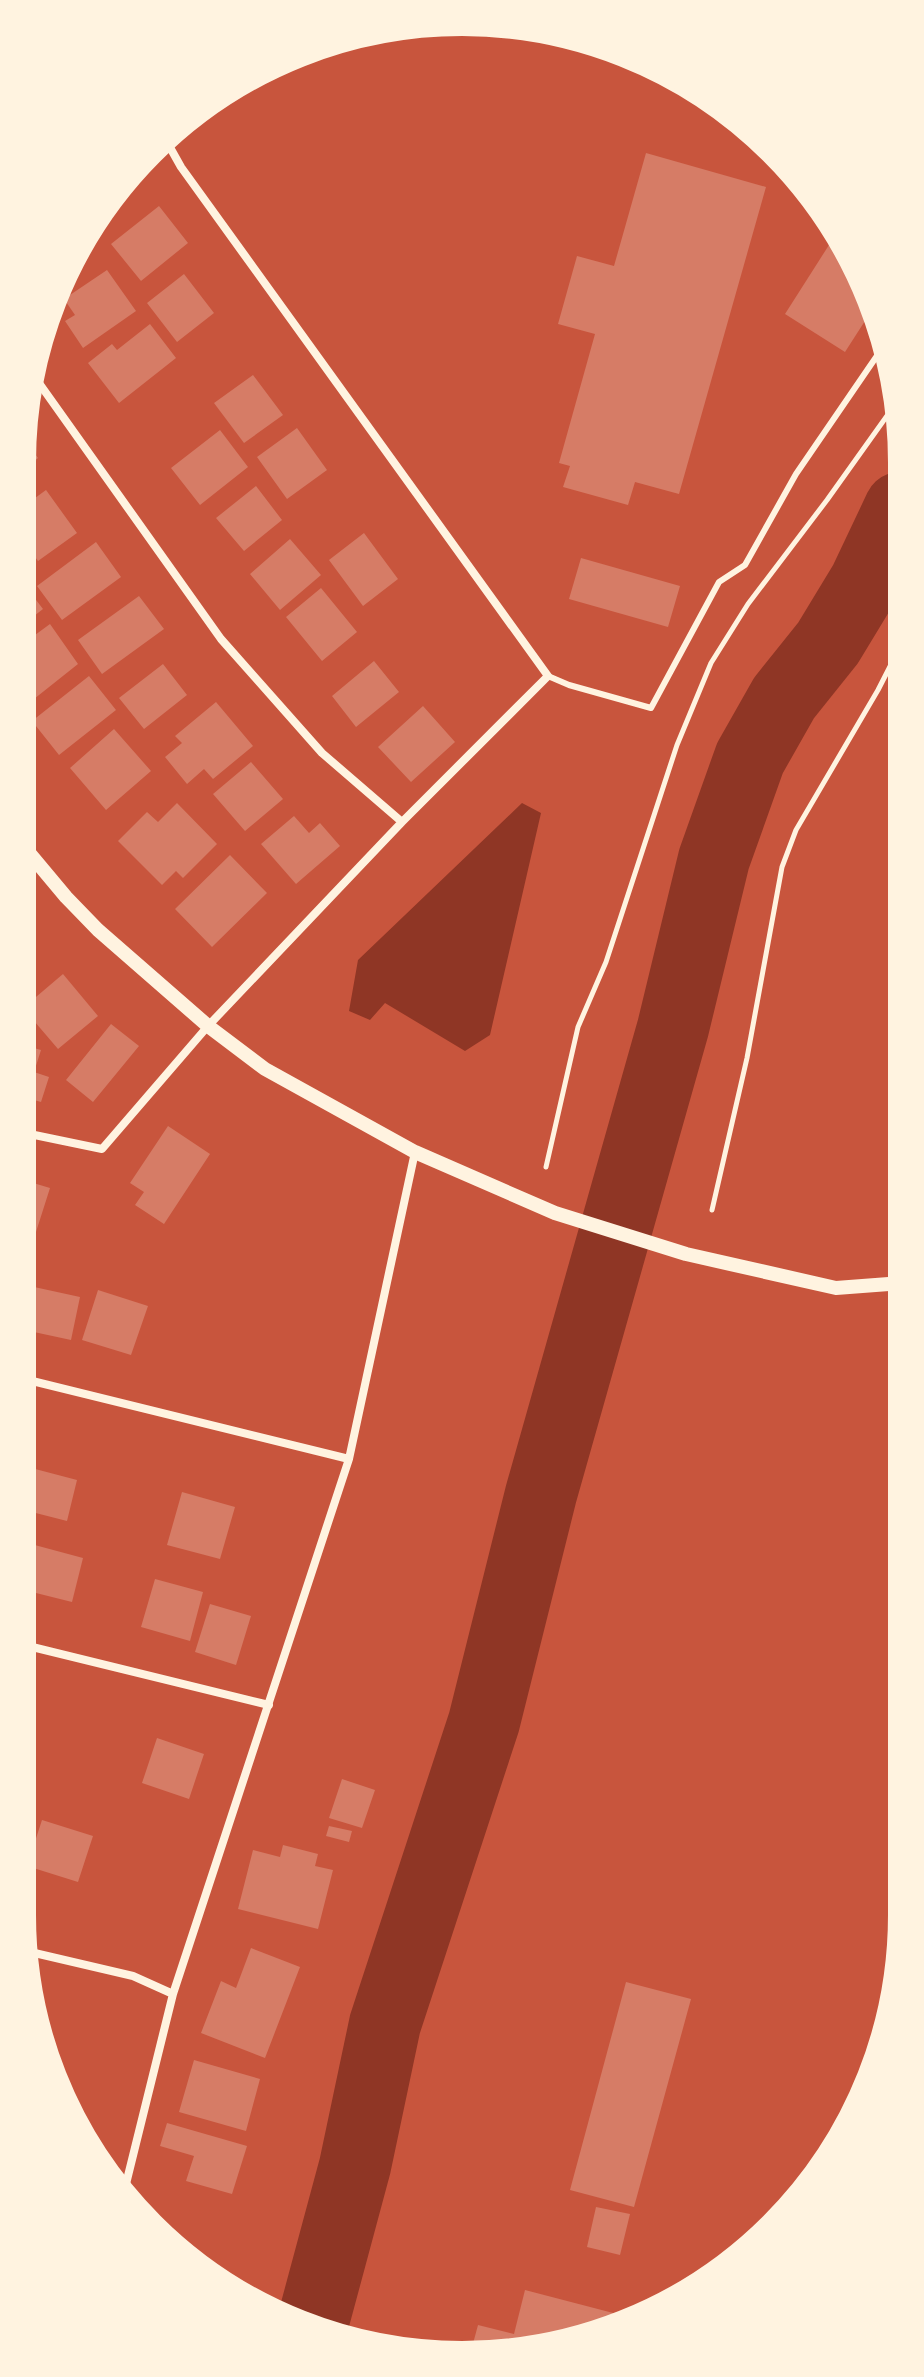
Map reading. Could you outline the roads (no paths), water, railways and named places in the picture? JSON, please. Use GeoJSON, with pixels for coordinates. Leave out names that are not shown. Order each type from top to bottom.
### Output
{"type":"FeatureCollection","features":[{"type":"Feature","properties":{"kind":"street"},"geometry":{"type":"LineString","coordinates":[[34,1135],[102,1149],[208,1026],[402,822],[548,676],[171,148]]}},
{"type":"Feature","properties":{"kind":"street"},"geometry":{"type":"LineString","coordinates":[[41,386],[221,639],[322,753],[402,822]]}},
{"type":"Feature","properties":{"kind":"street"},"geometry":{"type":"LineString","coordinates":[[34,858],[98,930],[208,1026],[265,1069],[415,1152],[555,1213],[686,1254],[836,1288],[890,1284]]}},
{"type":"Feature","properties":{"kind":"street"},"geometry":{"type":"LineString","coordinates":[[127,2181],[173,1994],[349,1459],[415,1152]]}},
{"type":"Feature","properties":{"kind":"street"},"geometry":{"type":"LineString","coordinates":[[34,1381],[349,1459]]}},
{"type":"Feature","properties":{"kind":"street"},"geometry":{"type":"LineString","coordinates":[[34,1647],[269,1705]]}},
{"type":"Feature","properties":{"kind":"street"},"geometry":{"type":"LineString","coordinates":[[36,1953],[133,1976],[173,1994]]}},
{"type":"Feature","properties":{"kind":"lane"},"geometry":{"type":"LineString","coordinates":[[548,676],[651,708],[719,582],[745,565],[796,474],[876,357]]}},
{"type":"Feature","properties":{"kind":"waterway"},"geometry":{"type":"LineString","coordinates":[[315,2316],[355,2166],[385,2024],[484,1722],[541,1494],[673,1028],[714,859],[750,758],[784,698],[828,643],[865,582],[890,529]]}}]}
